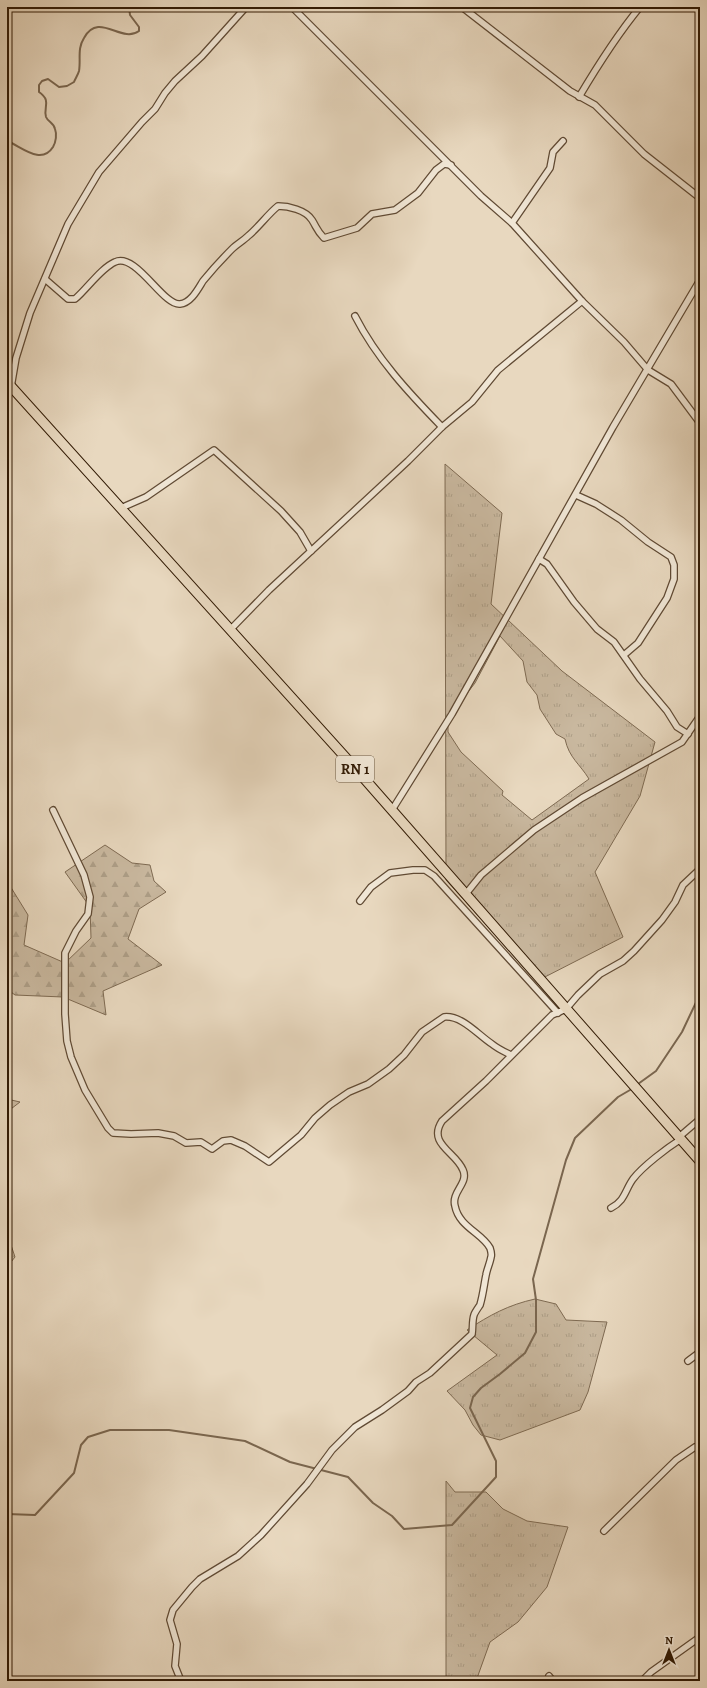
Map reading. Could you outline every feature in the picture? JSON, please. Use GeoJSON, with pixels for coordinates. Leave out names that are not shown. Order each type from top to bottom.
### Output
{"type":"FeatureCollection","features":[{"type":"Feature","properties":{"kind":"main road","name":"RN 1"},"geometry":{"type":"LineString","coordinates":[[9,384],[392,810],[562,1011],[700,1160]]}},
{"type":"Feature","properties":{"kind":"street"},"geometry":{"type":"LineString","coordinates":[[9,384],[30,313],[68,224],[99,172],[155,109],[175,81],[202,56],[246,7]]}},
{"type":"Feature","properties":{"kind":"street"},"geometry":{"type":"LineString","coordinates":[[292,7],[481,196],[512,223],[582,300],[624,342],[648,370],[671,384],[700,423]]}},
{"type":"Feature","properties":{"kind":"street"},"geometry":{"type":"LineString","coordinates":[[462,7],[580,97],[595,105],[644,154],[700,198]]}},
{"type":"Feature","properties":{"kind":"street"},"geometry":{"type":"LineString","coordinates":[[580,97],[597,67],[622,29],[640,7]]}},
{"type":"Feature","properties":{"kind":"street"},"geometry":{"type":"LineString","coordinates":[[512,223],[550,168],[553,152],[562,141]]}},
{"type":"Feature","properties":{"kind":"street"},"geometry":{"type":"LineString","coordinates":[[45,279],[68,299],[75,299],[115,261],[121,261],[130,263],[174,304],[182,304],[190,299],[206,278],[232,249],[249,236],[278,206],[294,209],[311,219],[316,231],[324,238],[357,228],[372,214],[396,210],[418,193],[436,170],[444,164],[451,165]]}},
{"type":"Feature","properties":{"kind":"street"},"geometry":{"type":"LineString","coordinates":[[392,810],[452,714],[613,427],[700,280]]}},
{"type":"Feature","properties":{"kind":"street"},"geometry":{"type":"LineString","coordinates":[[230,630],[269,590],[408,461],[442,427],[472,402],[498,370],[582,300]]}},
{"type":"Feature","properties":{"kind":"street"},"geometry":{"type":"LineString","coordinates":[[355,316],[364,333],[393,374],[442,427]]}},
{"type":"Feature","properties":{"kind":"street"},"geometry":{"type":"LineString","coordinates":[[121,508],[146,497],[214,450],[281,512],[300,532],[311,551]]}},
{"type":"Feature","properties":{"kind":"street"},"geometry":{"type":"LineString","coordinates":[[576,495],[596,504],[621,520],[648,542],[670,557],[674,565],[674,579],[667,598],[638,643],[624,655]]}},
{"type":"Feature","properties":{"kind":"street"},"geometry":{"type":"LineString","coordinates":[[538,559],[547,564],[574,602],[597,629],[614,642],[640,679],[667,711],[677,727],[688,734]]}},
{"type":"Feature","properties":{"kind":"street"},"geometry":{"type":"LineString","coordinates":[[465,895],[481,875],[534,830],[596,790],[682,742],[699,719]]}},
{"type":"Feature","properties":{"kind":"street"},"geometry":{"type":"LineString","coordinates":[[53,810],[84,875],[90,897],[88,914],[76,931],[65,953],[66,1035],[71,1057],[85,1090],[108,1128],[113,1133],[131,1134],[158,1132],[174,1136],[186,1143],[201,1142],[212,1149],[223,1142],[231,1140],[246,1146],[270,1162],[301,1134],[315,1118],[349,1092],[368,1084],[389,1069],[404,1055],[422,1032],[444,1017],[448,1016],[462,1021],[493,1045],[511,1055]]}},
{"type":"Feature","properties":{"kind":"street"},"geometry":{"type":"LineString","coordinates":[[181,1681],[175,1666],[177,1644],[170,1620],[173,1610],[192,1587],[200,1579],[238,1556],[261,1535],[307,1484],[332,1450],[355,1427],[408,1391],[416,1382],[430,1373],[472,1334],[474,1315],[484,1291],[491,1252],[485,1242],[467,1227],[454,1206],[456,1191],[465,1178],[464,1171],[461,1166],[442,1145],[439,1138],[438,1130],[442,1121],[552,1015],[562,1011],[600,974],[623,961],[634,951],[662,920],[675,902],[683,885],[700,869]]}},
{"type":"Feature","properties":{"kind":"street"},"geometry":{"type":"LineString","coordinates":[[360,901],[371,887],[390,873],[425,870],[434,876],[562,1011]]}},
{"type":"Feature","properties":{"kind":"street"},"geometry":{"type":"LineString","coordinates":[[611,1208],[616,1205],[627,1193],[633,1180],[664,1150],[680,1138],[700,1119]]}},
{"type":"Feature","properties":{"kind":"street"},"geometry":{"type":"LineString","coordinates":[[688,1361],[700,1352]]}},
{"type":"Feature","properties":{"kind":"street"},"geometry":{"type":"LineString","coordinates":[[604,1531],[676,1460],[695,1447],[700,1446]]}},
{"type":"Feature","properties":{"kind":"street"},"geometry":{"type":"LineString","coordinates":[[642,1681],[651,1672],[700,1637]]}},
{"type":"Feature","properties":{"kind":"street"},"geometry":{"type":"LineString","coordinates":[[549,1676],[554,1681]]}},
{"type":"Feature","properties":{"kind":"green space"},"geometry":{"type":"Polygon","coordinates":[[[445,464],[502,513],[491,604],[562,671],[655,742],[640,796],[595,872],[623,937],[537,981],[446,880],[445,464]],[[500,636],[475,683],[448,718],[448,732],[461,752],[503,791],[502,795],[532,820],[589,779],[569,751],[565,739],[556,734],[540,709],[537,695],[527,682],[523,661],[500,636]]]}},
{"type":"Feature","properties":{"kind":"green space"},"geometry":{"type":"Polygon","coordinates":[[[105,845],[132,863],[150,865],[154,881],[166,892],[139,909],[128,939],[162,965],[103,991],[106,1015],[63,997],[15,995],[7,989],[7,881],[28,915],[24,945],[65,963],[91,938],[90,907],[65,872],[105,845]]]}},
{"type":"Feature","properties":{"kind":"green space"},"geometry":{"type":"Polygon","coordinates":[[[7,1099],[20,1102],[7,1112],[7,1099]]]}},
{"type":"Feature","properties":{"kind":"green space"},"geometry":{"type":"Polygon","coordinates":[[[7,1233],[15,1257],[7,1267],[7,1233]]]}},
{"type":"Feature","properties":{"kind":"green space"},"geometry":{"type":"Polygon","coordinates":[[[535,1299],[556,1304],[566,1320],[607,1322],[588,1392],[580,1410],[500,1440],[481,1435],[473,1425],[465,1410],[447,1391],[497,1355],[467,1330],[500,1311],[516,1304],[535,1299]]]}},
{"type":"Feature","properties":{"kind":"green space"},"geometry":{"type":"Polygon","coordinates":[[[446,1481],[455,1492],[486,1492],[503,1509],[527,1521],[568,1527],[547,1587],[518,1622],[490,1642],[476,1681],[446,1681],[446,1481]]]}},
{"type":"Feature","properties":{"kind":"waterway"},"geometry":{"type":"LineString","coordinates":[[7,141],[37,155],[43,155],[53,147],[56,133],[53,125],[46,117],[46,101],[43,95],[39,92],[39,85],[42,81],[48,79],[59,87],[67,86],[74,82],[80,67],[80,50],[82,42],[90,30],[96,27],[103,27],[125,34],[132,34],[139,31],[139,27],[130,15],[129,7]]}},
{"type":"Feature","properties":{"kind":"waterway"},"geometry":{"type":"LineString","coordinates":[[638,1084],[656,1071],[682,1032],[700,994]]}},
{"type":"Feature","properties":{"kind":"waterway"},"geometry":{"type":"LineString","coordinates":[[7,1514],[35,1515],[74,1473],[81,1445],[88,1437],[110,1430],[169,1430],[245,1441],[290,1462],[348,1477],[373,1503],[392,1516],[404,1529],[452,1525],[496,1477],[496,1461],[470,1408],[473,1397],[481,1388],[525,1353],[536,1332],[536,1300],[533,1279],[566,1160],[575,1138],[618,1097],[630,1090]]}}]}
